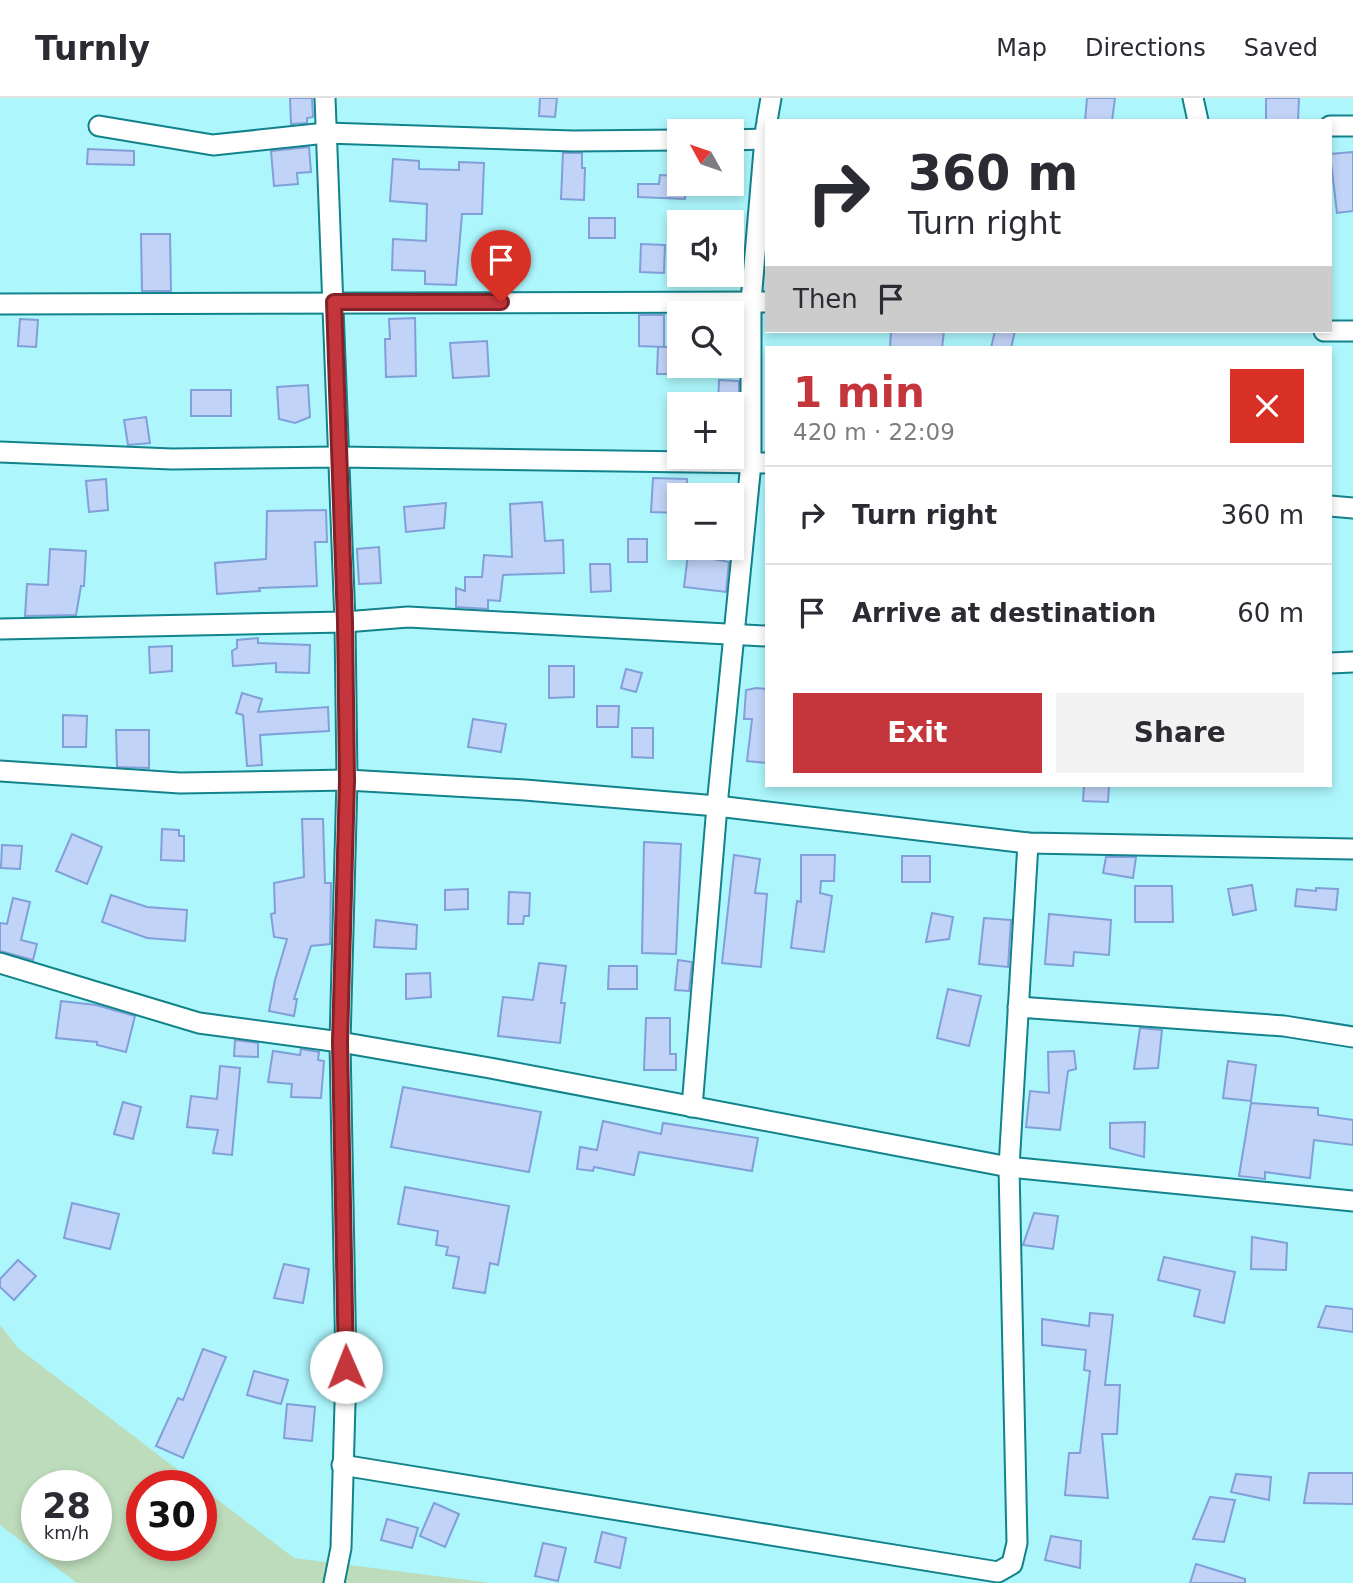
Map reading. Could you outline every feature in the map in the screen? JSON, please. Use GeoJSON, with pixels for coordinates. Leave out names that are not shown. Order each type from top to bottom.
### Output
{"type":"FeatureCollection","features":[{"type":"Feature","properties":{"kind":"street"},"geometry":{"type":"LineString","coordinates":[[325,98],[345,622],[347,780],[340,1042],[346,1367],[341,1548],[334,1583]]}},
{"type":"Feature","properties":{"kind":"street"},"geometry":{"type":"LineString","coordinates":[[768,119],[771,98]]}},
{"type":"Feature","properties":{"kind":"street"},"geometry":{"type":"LineString","coordinates":[[1193,98],[1198,119]]}},
{"type":"Feature","properties":{"kind":"street"},"geometry":{"type":"LineString","coordinates":[[99,126],[213,145],[326,133],[573,141],[667,140]]}},
{"type":"Feature","properties":{"kind":"street"},"geometry":{"type":"LineString","coordinates":[[1332,126],[1352,126]]}},
{"type":"Feature","properties":{"kind":"street"},"geometry":{"type":"LineString","coordinates":[[744,137],[765,132]]}},
{"type":"Feature","properties":{"kind":"street"},"geometry":{"type":"LineString","coordinates":[[692,1107],[717,806],[759,463],[759,301],[765,156]]}},
{"type":"Feature","properties":{"kind":"street"},"geometry":{"type":"LineString","coordinates":[[0,304],[759,301]]}},
{"type":"Feature","properties":{"kind":"street"},"geometry":{"type":"LineString","coordinates":[[1332,331],[1353,331]]}},
{"type":"Feature","properties":{"kind":"street"},"geometry":{"type":"LineString","coordinates":[[0,452],[172,459],[338,457],[759,463]]}},
{"type":"Feature","properties":{"kind":"street"},"geometry":{"type":"LineString","coordinates":[[1332,506],[1353,508]]}},
{"type":"Feature","properties":{"kind":"street"},"geometry":{"type":"LineString","coordinates":[[0,629],[345,622],[408,617],[765,636]]}},
{"type":"Feature","properties":{"kind":"street"},"geometry":{"type":"LineString","coordinates":[[1332,663],[1353,662]]}},
{"type":"Feature","properties":{"kind":"street"},"geometry":{"type":"LineString","coordinates":[[0,771],[180,783],[347,780],[525,790],[717,806],[1028,843],[1353,849]]}},
{"type":"Feature","properties":{"kind":"street"},"geometry":{"type":"LineString","coordinates":[[342,1465],[783,1534],[998,1572],[1012,1564],[1017,1543],[1009,1167],[1028,843]]}},
{"type":"Feature","properties":{"kind":"street"},"geometry":{"type":"LineString","coordinates":[[0,963],[176,1018],[340,1042],[1009,1167],[1353,1201]]}},
{"type":"Feature","properties":{"kind":"street"},"geometry":{"type":"LineString","coordinates":[[1018,1007],[1284,1026],[1353,1037]]}},
{"type":"Feature","properties":{"kind":"green space"},"geometry":{"type":"Polygon","coordinates":[[[0,1325],[18,1348],[178,1470],[126,1470],[126,1561],[217,1561],[217,1499],[294,1558],[491,1583],[77,1583],[48,1561],[112,1561],[112,1470],[21,1470],[21,1541],[0,1525],[0,1325]]]}},
{"type":"Feature","properties":{"kind":"building"},"geometry":{"type":"Polygon","coordinates":[[[290,98],[312,98],[313,117],[307,118],[307,123],[291,124],[290,98]]]}},
{"type":"Feature","properties":{"kind":"building"},"geometry":{"type":"Polygon","coordinates":[[[540,98],[557,98],[555,117],[539,116],[540,98]]]}},
{"type":"Feature","properties":{"kind":"building"},"geometry":{"type":"Polygon","coordinates":[[[1087,98],[1115,98],[1112,119],[1085,119],[1087,98]]]}},
{"type":"Feature","properties":{"kind":"building"},"geometry":{"type":"Polygon","coordinates":[[[1266,98],[1299,98],[1298,119],[1266,119],[1266,98]]]}},
{"type":"Feature","properties":{"kind":"building"},"geometry":{"type":"Polygon","coordinates":[[[309,147],[311,172],[297,173],[298,184],[274,186],[271,151],[309,147]]]}},
{"type":"Feature","properties":{"kind":"building"},"geometry":{"type":"Polygon","coordinates":[[[88,149],[134,151],[134,165],[87,164],[88,149]]]}},
{"type":"Feature","properties":{"kind":"building"},"geometry":{"type":"Polygon","coordinates":[[[1353,152],[1353,211],[1337,213],[1332,154],[1353,152]]]}},
{"type":"Feature","properties":{"kind":"building"},"geometry":{"type":"Polygon","coordinates":[[[563,153],[582,153],[582,168],[585,168],[584,200],[561,199],[563,153]]]}},
{"type":"Feature","properties":{"kind":"building"},"geometry":{"type":"Polygon","coordinates":[[[393,159],[419,161],[419,169],[459,170],[459,162],[484,163],[482,214],[462,214],[456,285],[425,284],[425,271],[392,270],[393,239],[426,241],[427,204],[390,201],[393,159]]]}},
{"type":"Feature","properties":{"kind":"building"},"geometry":{"type":"Polygon","coordinates":[[[660,175],[667,175],[667,196],[685,196],[685,199],[638,197],[638,184],[659,184],[660,175]]]}},
{"type":"Feature","properties":{"kind":"building"},"geometry":{"type":"Polygon","coordinates":[[[589,218],[615,218],[615,238],[589,238],[589,218]]]}},
{"type":"Feature","properties":{"kind":"building"},"geometry":{"type":"Polygon","coordinates":[[[141,234],[170,234],[171,291],[142,291],[141,234]]]}},
{"type":"Feature","properties":{"kind":"building"},"geometry":{"type":"Polygon","coordinates":[[[641,244],[665,245],[664,273],[640,272],[641,244]]]}},
{"type":"Feature","properties":{"kind":"building"},"geometry":{"type":"Polygon","coordinates":[[[639,315],[664,315],[664,347],[639,346],[639,315]]]}},
{"type":"Feature","properties":{"kind":"building"},"geometry":{"type":"Polygon","coordinates":[[[415,318],[416,376],[386,377],[385,339],[390,339],[389,319],[415,318]]]}},
{"type":"Feature","properties":{"kind":"building"},"geometry":{"type":"Polygon","coordinates":[[[20,319],[38,320],[36,347],[18,346],[20,319]]]}},
{"type":"Feature","properties":{"kind":"building"},"geometry":{"type":"Polygon","coordinates":[[[891,333],[944,333],[942,346],[890,346],[891,333]]]}},
{"type":"Feature","properties":{"kind":"building"},"geometry":{"type":"Polygon","coordinates":[[[995,333],[1015,333],[1011,346],[991,346],[995,333]]]}},
{"type":"Feature","properties":{"kind":"building"},"geometry":{"type":"Polygon","coordinates":[[[487,341],[489,376],[453,378],[450,343],[487,341]]]}},
{"type":"Feature","properties":{"kind":"building"},"geometry":{"type":"Polygon","coordinates":[[[658,347],[667,347],[667,374],[657,374],[658,347]]]}},
{"type":"Feature","properties":{"kind":"building"},"geometry":{"type":"Polygon","coordinates":[[[719,380],[739,381],[739,392],[718,392],[719,380]]]}},
{"type":"Feature","properties":{"kind":"building"},"geometry":{"type":"Polygon","coordinates":[[[308,385],[310,417],[295,423],[279,419],[277,387],[308,385]]]}},
{"type":"Feature","properties":{"kind":"building"},"geometry":{"type":"Polygon","coordinates":[[[191,390],[231,390],[231,416],[191,416],[191,390]]]}},
{"type":"Feature","properties":{"kind":"building"},"geometry":{"type":"Polygon","coordinates":[[[146,417],[150,443],[128,445],[124,420],[146,417]]]}},
{"type":"Feature","properties":{"kind":"building"},"geometry":{"type":"Polygon","coordinates":[[[653,478],[687,479],[687,483],[667,483],[667,513],[651,512],[653,478]]]}},
{"type":"Feature","properties":{"kind":"building"},"geometry":{"type":"Polygon","coordinates":[[[106,479],[108,510],[89,512],[86,481],[106,479]]]}},
{"type":"Feature","properties":{"kind":"building"},"geometry":{"type":"Polygon","coordinates":[[[542,502],[545,541],[563,540],[564,573],[503,575],[500,601],[488,600],[488,609],[456,607],[456,588],[465,591],[465,577],[482,577],[484,555],[512,557],[510,504],[542,502]]]}},
{"type":"Feature","properties":{"kind":"building"},"geometry":{"type":"Polygon","coordinates":[[[446,503],[444,528],[406,532],[404,507],[446,503]]]}},
{"type":"Feature","properties":{"kind":"building"},"geometry":{"type":"Polygon","coordinates":[[[326,510],[327,542],[315,542],[317,586],[259,588],[260,591],[217,594],[215,563],[266,559],[267,511],[326,510]]]}},
{"type":"Feature","properties":{"kind":"building"},"geometry":{"type":"Polygon","coordinates":[[[628,539],[647,539],[647,562],[628,562],[628,539]]]}},
{"type":"Feature","properties":{"kind":"building"},"geometry":{"type":"Polygon","coordinates":[[[379,547],[381,583],[359,584],[357,549],[379,547]]]}},
{"type":"Feature","properties":{"kind":"building"},"geometry":{"type":"Polygon","coordinates":[[[50,549],[86,551],[84,586],[81,586],[76,615],[25,616],[27,584],[48,585],[50,549]]]}},
{"type":"Feature","properties":{"kind":"building"},"geometry":{"type":"Polygon","coordinates":[[[687,560],[729,562],[726,592],[684,587],[687,560]]]}},
{"type":"Feature","properties":{"kind":"building"},"geometry":{"type":"Polygon","coordinates":[[[590,564],[610,564],[611,591],[591,592],[590,564]]]}},
{"type":"Feature","properties":{"kind":"building"},"geometry":{"type":"Polygon","coordinates":[[[258,638],[258,643],[310,645],[309,673],[276,672],[276,663],[233,666],[232,651],[237,648],[237,640],[258,638]]]}},
{"type":"Feature","properties":{"kind":"building"},"geometry":{"type":"Polygon","coordinates":[[[172,646],[172,671],[150,673],[149,647],[172,646]]]}},
{"type":"Feature","properties":{"kind":"building"},"geometry":{"type":"Polygon","coordinates":[[[549,666],[574,666],[574,697],[549,698],[549,666]]]}},
{"type":"Feature","properties":{"kind":"building"},"geometry":{"type":"Polygon","coordinates":[[[626,669],[642,673],[636,692],[621,688],[626,669]]]}},
{"type":"Feature","properties":{"kind":"building"},"geometry":{"type":"Polygon","coordinates":[[[765,689],[765,763],[747,761],[752,719],[744,719],[746,690],[765,689]]]}},
{"type":"Feature","properties":{"kind":"building"},"geometry":{"type":"Polygon","coordinates":[[[242,693],[262,699],[258,712],[328,707],[329,731],[260,735],[262,765],[247,766],[243,715],[236,713],[242,693]]]}},
{"type":"Feature","properties":{"kind":"building"},"geometry":{"type":"Polygon","coordinates":[[[597,706],[619,706],[618,727],[597,727],[597,706]]]}},
{"type":"Feature","properties":{"kind":"building"},"geometry":{"type":"Polygon","coordinates":[[[63,715],[87,716],[86,747],[63,747],[63,715]]]}},
{"type":"Feature","properties":{"kind":"building"},"geometry":{"type":"Polygon","coordinates":[[[473,719],[506,724],[501,752],[468,747],[473,719]]]}},
{"type":"Feature","properties":{"kind":"building"},"geometry":{"type":"Polygon","coordinates":[[[632,728],[653,728],[653,758],[632,757],[632,728]]]}},
{"type":"Feature","properties":{"kind":"building"},"geometry":{"type":"Polygon","coordinates":[[[116,730],[149,730],[149,768],[117,767],[116,730]]]}},
{"type":"Feature","properties":{"kind":"building"},"geometry":{"type":"Polygon","coordinates":[[[1084,787],[1109,787],[1108,802],[1083,801],[1084,787]]]}},
{"type":"Feature","properties":{"kind":"building"},"geometry":{"type":"Polygon","coordinates":[[[302,819],[323,819],[325,883],[331,883],[330,944],[311,946],[294,999],[297,999],[294,1016],[269,1011],[287,939],[274,937],[271,914],[275,913],[274,883],[304,877],[302,819]]]}},
{"type":"Feature","properties":{"kind":"building"},"geometry":{"type":"Polygon","coordinates":[[[162,829],[179,830],[179,836],[184,836],[184,861],[161,860],[162,829]]]}},
{"type":"Feature","properties":{"kind":"building"},"geometry":{"type":"Polygon","coordinates":[[[72,834],[102,847],[87,884],[56,871],[72,834]]]}},
{"type":"Feature","properties":{"kind":"building"},"geometry":{"type":"Polygon","coordinates":[[[644,842],[681,844],[676,954],[642,953],[644,842]]]}},
{"type":"Feature","properties":{"kind":"building"},"geometry":{"type":"Polygon","coordinates":[[[2,845],[22,846],[20,869],[1,868],[2,845]]]}},
{"type":"Feature","properties":{"kind":"building"},"geometry":{"type":"Polygon","coordinates":[[[734,855],[760,859],[755,893],[767,894],[761,967],[722,963],[734,855]]]}},
{"type":"Feature","properties":{"kind":"building"},"geometry":{"type":"Polygon","coordinates":[[[801,855],[835,855],[834,881],[821,881],[820,893],[832,896],[824,952],[791,948],[797,901],[801,902],[801,855]]]}},
{"type":"Feature","properties":{"kind":"building"},"geometry":{"type":"Polygon","coordinates":[[[902,856],[930,856],[930,882],[902,882],[902,856]]]}},
{"type":"Feature","properties":{"kind":"building"},"geometry":{"type":"Polygon","coordinates":[[[1106,857],[1136,857],[1133,878],[1103,873],[1106,857]]]}},
{"type":"Feature","properties":{"kind":"building"},"geometry":{"type":"Polygon","coordinates":[[[1252,885],[1256,910],[1233,915],[1228,889],[1252,885]]]}},
{"type":"Feature","properties":{"kind":"building"},"geometry":{"type":"Polygon","coordinates":[[[1135,886],[1172,886],[1173,922],[1135,922],[1135,886]]]}},
{"type":"Feature","properties":{"kind":"building"},"geometry":{"type":"Polygon","coordinates":[[[1316,888],[1338,889],[1336,910],[1295,906],[1297,889],[1316,891],[1316,888]]]}},
{"type":"Feature","properties":{"kind":"building"},"geometry":{"type":"Polygon","coordinates":[[[468,889],[468,909],[445,910],[445,890],[468,889]]]}},
{"type":"Feature","properties":{"kind":"building"},"geometry":{"type":"Polygon","coordinates":[[[509,892],[530,893],[529,916],[524,916],[523,924],[508,924],[509,892]]]}},
{"type":"Feature","properties":{"kind":"building"},"geometry":{"type":"Polygon","coordinates":[[[111,895],[147,907],[187,910],[185,941],[147,938],[102,922],[111,895]]]}},
{"type":"Feature","properties":{"kind":"building"},"geometry":{"type":"Polygon","coordinates":[[[13,898],[30,902],[21,940],[37,944],[33,960],[0,951],[0,923],[7,924],[13,898]]]}},
{"type":"Feature","properties":{"kind":"building"},"geometry":{"type":"Polygon","coordinates":[[[932,913],[953,917],[949,939],[926,942],[932,913]]]}},
{"type":"Feature","properties":{"kind":"building"},"geometry":{"type":"Polygon","coordinates":[[[1049,914],[1111,920],[1109,955],[1074,952],[1073,966],[1045,964],[1049,914]]]}},
{"type":"Feature","properties":{"kind":"building"},"geometry":{"type":"Polygon","coordinates":[[[984,918],[1011,920],[1008,967],[979,964],[984,918]]]}},
{"type":"Feature","properties":{"kind":"building"},"geometry":{"type":"Polygon","coordinates":[[[376,920],[417,925],[416,949],[374,947],[376,920]]]}},
{"type":"Feature","properties":{"kind":"building"},"geometry":{"type":"Polygon","coordinates":[[[678,960],[692,962],[689,991],[675,990],[678,960]]]}},
{"type":"Feature","properties":{"kind":"building"},"geometry":{"type":"Polygon","coordinates":[[[539,963],[566,966],[561,1003],[565,1003],[560,1043],[498,1036],[503,997],[533,1000],[539,963]]]}},
{"type":"Feature","properties":{"kind":"building"},"geometry":{"type":"Polygon","coordinates":[[[609,966],[637,966],[637,989],[608,989],[609,966]]]}},
{"type":"Feature","properties":{"kind":"building"},"geometry":{"type":"Polygon","coordinates":[[[430,973],[431,997],[406,999],[406,974],[430,973]]]}},
{"type":"Feature","properties":{"kind":"building"},"geometry":{"type":"Polygon","coordinates":[[[948,989],[981,996],[969,1046],[937,1038],[948,989]]]}},
{"type":"Feature","properties":{"kind":"building"},"geometry":{"type":"Polygon","coordinates":[[[61,1001],[96,1005],[135,1016],[126,1052],[97,1045],[97,1042],[56,1038],[61,1001]]]}},
{"type":"Feature","properties":{"kind":"building"},"geometry":{"type":"Polygon","coordinates":[[[646,1018],[670,1018],[670,1054],[676,1054],[676,1070],[644,1070],[646,1018]]]}},
{"type":"Feature","properties":{"kind":"building"},"geometry":{"type":"Polygon","coordinates":[[[1140,1028],[1162,1030],[1158,1068],[1134,1069],[1140,1028]]]}},
{"type":"Feature","properties":{"kind":"building"},"geometry":{"type":"Polygon","coordinates":[[[235,1040],[258,1043],[258,1057],[234,1056],[235,1040]]]}},
{"type":"Feature","properties":{"kind":"building"},"geometry":{"type":"Polygon","coordinates":[[[301,1049],[319,1052],[318,1060],[324,1061],[321,1098],[291,1097],[292,1084],[268,1082],[273,1051],[300,1055],[301,1049]]]}},
{"type":"Feature","properties":{"kind":"building"},"geometry":{"type":"Polygon","coordinates":[[[1074,1051],[1076,1069],[1068,1071],[1060,1130],[1026,1127],[1030,1091],[1049,1093],[1048,1052],[1074,1051]]]}},
{"type":"Feature","properties":{"kind":"building"},"geometry":{"type":"Polygon","coordinates":[[[1228,1061],[1256,1065],[1251,1101],[1223,1098],[1228,1061]]]}},
{"type":"Feature","properties":{"kind":"building"},"geometry":{"type":"Polygon","coordinates":[[[220,1066],[240,1068],[232,1155],[213,1153],[218,1130],[187,1127],[191,1096],[217,1099],[220,1066]]]}},
{"type":"Feature","properties":{"kind":"building"},"geometry":{"type":"Polygon","coordinates":[[[403,1087],[541,1112],[529,1172],[391,1147],[403,1087]]]}},
{"type":"Feature","properties":{"kind":"building"},"geometry":{"type":"Polygon","coordinates":[[[123,1102],[141,1107],[133,1139],[114,1134],[123,1102]]]}},
{"type":"Feature","properties":{"kind":"building"},"geometry":{"type":"Polygon","coordinates":[[[1251,1103],[1318,1108],[1318,1115],[1353,1120],[1353,1145],[1314,1140],[1310,1178],[1265,1172],[1265,1179],[1239,1176],[1251,1103]]]}},
{"type":"Feature","properties":{"kind":"building"},"geometry":{"type":"Polygon","coordinates":[[[603,1121],[661,1134],[663,1123],[758,1138],[752,1171],[639,1152],[634,1175],[594,1167],[593,1171],[577,1169],[580,1147],[597,1150],[603,1121]]]}},
{"type":"Feature","properties":{"kind":"building"},"geometry":{"type":"Polygon","coordinates":[[[1145,1122],[1144,1157],[1110,1148],[1110,1123],[1145,1122]]]}},
{"type":"Feature","properties":{"kind":"building"},"geometry":{"type":"Polygon","coordinates":[[[405,1187],[509,1206],[498,1265],[490,1263],[485,1293],[453,1288],[459,1257],[446,1255],[448,1247],[436,1245],[438,1231],[398,1224],[405,1187]]]}},
{"type":"Feature","properties":{"kind":"building"},"geometry":{"type":"Polygon","coordinates":[[[72,1203],[119,1214],[110,1249],[64,1238],[72,1203]]]}},
{"type":"Feature","properties":{"kind":"building"},"geometry":{"type":"Polygon","coordinates":[[[1034,1213],[1058,1216],[1053,1249],[1023,1245],[1034,1213]]]}},
{"type":"Feature","properties":{"kind":"building"},"geometry":{"type":"Polygon","coordinates":[[[1252,1237],[1287,1243],[1286,1270],[1251,1269],[1252,1237]]]}},
{"type":"Feature","properties":{"kind":"building"},"geometry":{"type":"Polygon","coordinates":[[[1164,1257],[1235,1272],[1224,1323],[1194,1316],[1200,1290],[1158,1280],[1164,1257]]]}},
{"type":"Feature","properties":{"kind":"building"},"geometry":{"type":"Polygon","coordinates":[[[18,1260],[36,1276],[14,1300],[0,1287],[0,1279],[18,1260]]]}},
{"type":"Feature","properties":{"kind":"building"},"geometry":{"type":"Polygon","coordinates":[[[284,1264],[309,1269],[303,1303],[274,1298],[284,1264]]]}},
{"type":"Feature","properties":{"kind":"building"},"geometry":{"type":"Polygon","coordinates":[[[1326,1306],[1353,1309],[1353,1332],[1318,1327],[1326,1306]]]}},
{"type":"Feature","properties":{"kind":"building"},"geometry":{"type":"Polygon","coordinates":[[[1090,1313],[1113,1315],[1105,1385],[1120,1385],[1117,1434],[1102,1434],[1108,1498],[1065,1495],[1069,1453],[1080,1453],[1090,1371],[1084,1370],[1086,1350],[1042,1345],[1042,1319],[1089,1326],[1090,1313]]]}},
{"type":"Feature","properties":{"kind":"building"},"geometry":{"type":"Polygon","coordinates":[[[203,1349],[226,1357],[183,1458],[156,1446],[178,1398],[183,1400],[203,1349]]]}},
{"type":"Feature","properties":{"kind":"building"},"geometry":{"type":"Polygon","coordinates":[[[254,1371],[288,1380],[281,1404],[247,1395],[254,1371]]]}},
{"type":"Feature","properties":{"kind":"building"},"geometry":{"type":"Polygon","coordinates":[[[287,1404],[315,1407],[312,1441],[284,1438],[287,1404]]]}},
{"type":"Feature","properties":{"kind":"building"},"geometry":{"type":"Polygon","coordinates":[[[1309,1473],[1353,1473],[1353,1504],[1304,1503],[1309,1473]]]}},
{"type":"Feature","properties":{"kind":"building"},"geometry":{"type":"Polygon","coordinates":[[[1236,1474],[1271,1477],[1269,1500],[1231,1492],[1236,1474]]]}},
{"type":"Feature","properties":{"kind":"building"},"geometry":{"type":"Polygon","coordinates":[[[1210,1497],[1235,1500],[1224,1542],[1193,1539],[1210,1497]]]}},
{"type":"Feature","properties":{"kind":"building"},"geometry":{"type":"Polygon","coordinates":[[[434,1503],[459,1514],[445,1547],[420,1536],[434,1503]]]}},
{"type":"Feature","properties":{"kind":"building"},"geometry":{"type":"Polygon","coordinates":[[[387,1519],[418,1528],[412,1548],[381,1540],[387,1519]]]}},
{"type":"Feature","properties":{"kind":"building"},"geometry":{"type":"Polygon","coordinates":[[[602,1532],[626,1538],[620,1568],[595,1562],[602,1532]]]}},
{"type":"Feature","properties":{"kind":"building"},"geometry":{"type":"Polygon","coordinates":[[[1051,1536],[1081,1541],[1080,1568],[1045,1560],[1051,1536]]]}},
{"type":"Feature","properties":{"kind":"building"},"geometry":{"type":"Polygon","coordinates":[[[543,1543],[566,1548],[558,1581],[535,1576],[543,1543]]]}},
{"type":"Feature","properties":{"kind":"building"},"geometry":{"type":"Polygon","coordinates":[[[1196,1564],[1245,1579],[1245,1583],[1190,1583],[1196,1564]]]}},
{"type":"Feature","properties":{"kind":"route"},"geometry":{"type":"LineString","coordinates":[[346,1367],[340,1042],[347,780],[345,622],[334,302],[501,302]]}}]}
